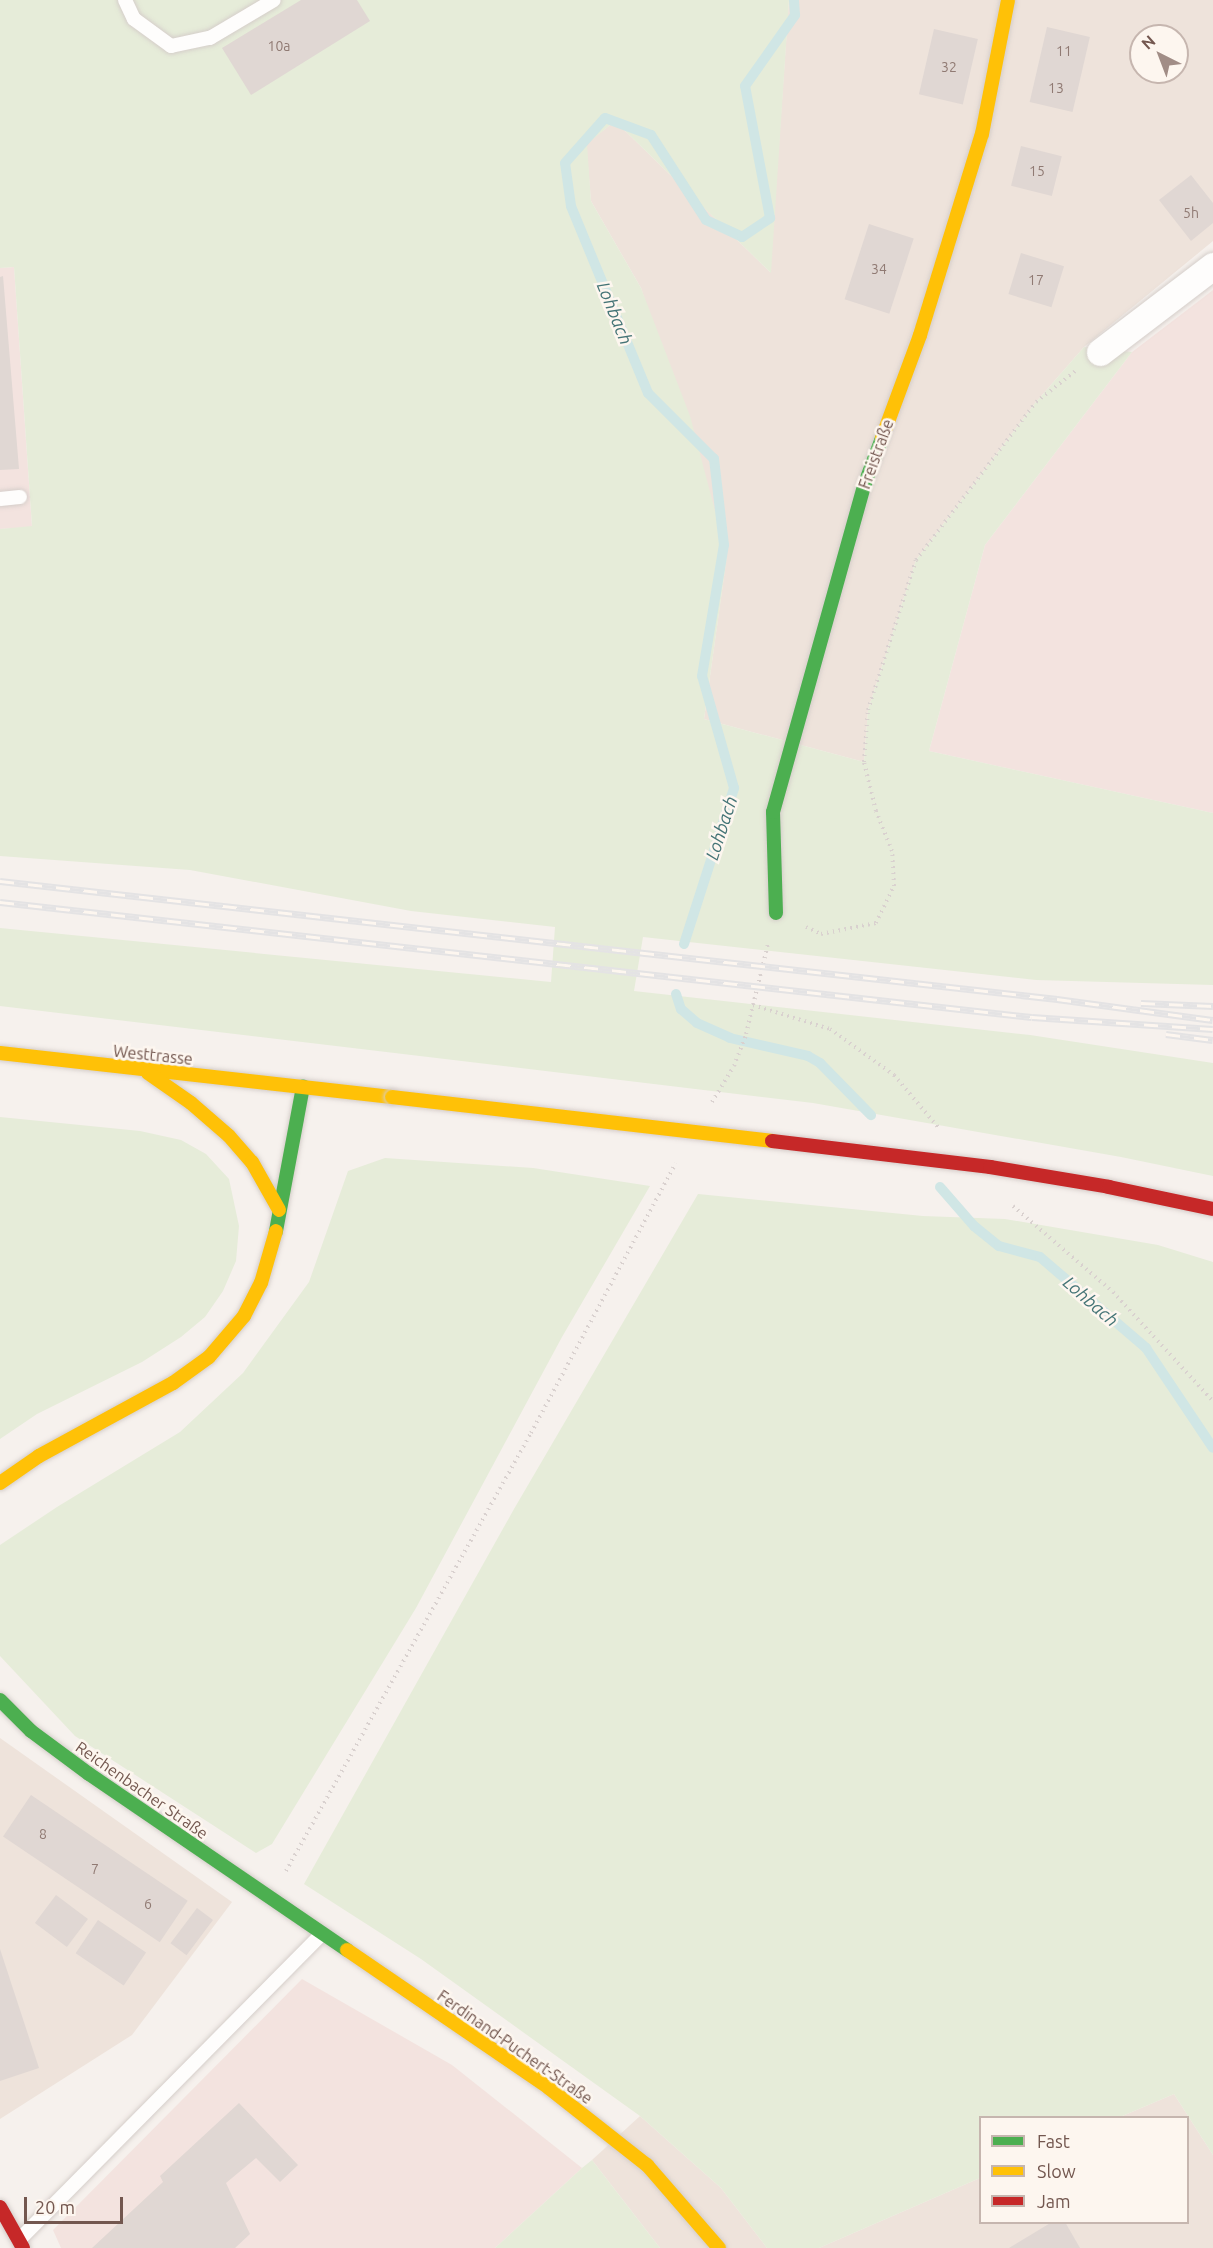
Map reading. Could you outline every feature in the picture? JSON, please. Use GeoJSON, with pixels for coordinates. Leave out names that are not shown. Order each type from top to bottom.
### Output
{"type":"FeatureCollection","features":[{"type":"Feature","properties":{"kind":"main road","name":"Freistraße"},"geometry":{"type":"LineString","coordinates":[[776,913],[773,812],[864,486],[920,335],[982,134],[1008,0]]}},
{"type":"Feature","properties":{"kind":"main road","name":"Westtrasse"},"geometry":{"type":"LineString","coordinates":[[0,1053],[147,1072],[303,1087],[990,1167],[1109,1187],[1213,1209]]}},
{"type":"Feature","properties":{"kind":"main road"},"geometry":{"type":"LineString","coordinates":[[147,1072],[191,1102],[229,1136],[252,1162],[279,1210]]}},
{"type":"Feature","properties":{"kind":"main road"},"geometry":{"type":"LineString","coordinates":[[0,1483],[39,1456],[173,1383],[209,1357],[244,1316],[261,1283],[273,1249],[303,1087]]}},
{"type":"Feature","properties":{"kind":"main road","name":"Reichenbacher Straße"},"geometry":{"type":"LineString","coordinates":[[0,1700],[31,1731],[270,1900]]}},
{"type":"Feature","properties":{"kind":"main road","name":"Ferdinand-Puchert-Straße"},"geometry":{"type":"LineString","coordinates":[[270,1900],[549,2088],[647,2165],[719,2248]]}},
{"type":"Feature","properties":{"kind":"main road"},"geometry":{"type":"LineString","coordinates":[[0,2206],[21,2244]]}},
{"type":"Feature","properties":{"kind":"street"},"geometry":{"type":"LineString","coordinates":[[1100,352],[1213,266]]}},
{"type":"Feature","properties":{"kind":"lane"},"geometry":{"type":"LineString","coordinates":[[125,0],[134,19],[171,46],[210,38],[274,0]]}},
{"type":"Feature","properties":{"kind":"lane"},"geometry":{"type":"LineString","coordinates":[[0,499],[20,497]]}},
{"type":"Feature","properties":{"kind":"lane"},"geometry":{"type":"LineString","coordinates":[[21,2244],[322,1935]]}},
{"type":"Feature","properties":{"kind":"path"},"geometry":{"type":"LineString","coordinates":[[706,1112],[734,1066],[746,1034],[776,913],[821,934],[876,922],[894,886],[892,851],[876,811],[864,762],[867,710],[916,560],[1036,402],[1100,352]]}},
{"type":"Feature","properties":{"kind":"path"},"geometry":{"type":"LineString","coordinates":[[270,1900],[531,1433],[677,1161]]}},
{"type":"Feature","properties":{"kind":"shaded area"},"geometry":{"type":"Polygon","coordinates":[[[789,0],[1213,0],[1213,241],[1084,347],[1036,402],[916,560],[868,710],[864,762],[704,719],[727,555],[641,288],[591,201],[586,144],[615,121],[770,272],[789,0]]]}},
{"type":"Feature","properties":{"kind":"shaded area"},"geometry":{"type":"Polygon","coordinates":[[[14,267],[32,527],[0,529],[0,268],[14,267]]]}},
{"type":"Feature","properties":{"kind":"shaded area"},"geometry":{"type":"Polygon","coordinates":[[[1213,290],[1213,813],[929,751],[985,545],[1132,352],[1213,290]]]}},
{"type":"Feature","properties":{"kind":"shaded area"},"geometry":{"type":"Polygon","coordinates":[[[0,1738],[232,1902],[132,2035],[0,2119],[0,1738]]]}},
{"type":"Feature","properties":{"kind":"shaded area"},"geometry":{"type":"Polygon","coordinates":[[[302,1979],[452,2065],[582,2168],[495,2248],[61,2248],[53,2230],[302,1979]]]}},
{"type":"Feature","properties":{"kind":"shaded area"},"geometry":{"type":"Polygon","coordinates":[[[1174,2094],[1188,2116],[1122,2116],[1174,2094]]]}},
{"type":"Feature","properties":{"kind":"shaded area"},"geometry":{"type":"Polygon","coordinates":[[[640,2116],[721,2188],[767,2248],[660,2248],[592,2160],[640,2116]]]}},
{"type":"Feature","properties":{"kind":"shaded area"},"geometry":{"type":"Polygon","coordinates":[[[1189,2117],[1213,2155],[1213,2248],[819,2248],[979,2178],[979,2224],[1189,2224],[1189,2117]]]}},
{"type":"Feature","properties":{"kind":"green space"},"geometry":{"type":"Polygon","coordinates":[[[0,0],[789,0],[771,273],[615,121],[587,144],[591,201],[641,288],[690,416],[727,556],[704,719],[864,762],[868,710],[916,560],[1036,402],[1084,347],[1132,352],[985,545],[929,751],[1213,813],[1213,985],[1036,980],[643,937],[634,991],[1030,1035],[1213,1063],[1213,1176],[1121,1157],[813,1103],[0,1006],[0,928],[551,982],[555,927],[411,911],[190,870],[0,856],[0,529],[32,526],[14,267],[0,268],[0,0]]]}},
{"type":"Feature","properties":{"kind":"green space"},"geometry":{"type":"Polygon","coordinates":[[[0,1117],[140,1131],[181,1140],[206,1154],[229,1179],[239,1226],[236,1261],[223,1291],[205,1317],[181,1337],[142,1362],[37,1414],[0,1439],[0,1117]]]}},
{"type":"Feature","properties":{"kind":"green space"},"geometry":{"type":"Polygon","coordinates":[[[385,1158],[533,1168],[650,1186],[562,1337],[416,1608],[272,1844],[256,1853],[75,1736],[0,1656],[0,1545],[57,1507],[180,1432],[243,1373],[309,1282],[348,1171],[385,1158]]]}},
{"type":"Feature","properties":{"kind":"green space"},"geometry":{"type":"Polygon","coordinates":[[[698,1194],[923,1216],[1005,1219],[1158,1245],[1213,1262],[1213,2155],[1174,2094],[1122,2116],[979,2116],[979,2178],[819,2248],[767,2248],[721,2188],[640,2116],[421,1959],[304,1884],[514,1509],[698,1194]]]}},
{"type":"Feature","properties":{"kind":"green space"},"geometry":{"type":"Polygon","coordinates":[[[592,2160],[660,2248],[495,2248],[582,2168],[592,2160]]]}},
{"type":"Feature","properties":{"kind":"building"},"geometry":{"type":"Polygon","coordinates":[[[301,0],[357,0],[370,21],[251,95],[222,48],[301,0]]]}},
{"type":"Feature","properties":{"kind":"building"},"geometry":{"type":"Polygon","coordinates":[[[1047,27],[1090,37],[1073,112],[1030,102],[1047,27]]]}},
{"type":"Feature","properties":{"kind":"building"},"geometry":{"type":"Polygon","coordinates":[[[934,29],[978,39],[963,104],[919,94],[934,29]]]}},
{"type":"Feature","properties":{"kind":"building"},"geometry":{"type":"Polygon","coordinates":[[[1021,146],[1062,156],[1052,196],[1011,186],[1021,146]]]}},
{"type":"Feature","properties":{"kind":"building"},"geometry":{"type":"Polygon","coordinates":[[[1191,175],[1213,203],[1213,223],[1191,241],[1159,200],[1191,175]]]}},
{"type":"Feature","properties":{"kind":"building"},"geometry":{"type":"Polygon","coordinates":[[[869,224],[914,239],[889,314],[845,299],[869,224]]]}},
{"type":"Feature","properties":{"kind":"building"},"geometry":{"type":"Polygon","coordinates":[[[1021,253],[1064,266],[1051,307],[1008,294],[1021,253]]]}},
{"type":"Feature","properties":{"kind":"building"},"geometry":{"type":"Polygon","coordinates":[[[3,276],[19,469],[0,470],[0,277],[3,276]]]}},
{"type":"Feature","properties":{"kind":"building"},"geometry":{"type":"Polygon","coordinates":[[[31,1795],[188,1901],[160,1942],[3,1836],[31,1795]]]}},
{"type":"Feature","properties":{"kind":"building"},"geometry":{"type":"Polygon","coordinates":[[[56,1895],[88,1919],[67,1947],[35,1923],[56,1895]]]}},
{"type":"Feature","properties":{"kind":"building"},"geometry":{"type":"Polygon","coordinates":[[[197,1908],[213,1920],[186,1955],[171,1943],[197,1908]]]}},
{"type":"Feature","properties":{"kind":"building"},"geometry":{"type":"Polygon","coordinates":[[[98,1920],[146,1952],[124,1986],[76,1953],[98,1920]]]}},
{"type":"Feature","properties":{"kind":"building"},"geometry":{"type":"Polygon","coordinates":[[[0,1949],[39,2068],[0,2081],[0,1949]]]}},
{"type":"Feature","properties":{"kind":"building"},"geometry":{"type":"Polygon","coordinates":[[[239,2103],[298,2165],[280,2182],[256,2158],[226,2183],[250,2234],[235,2248],[92,2248],[163,2182],[160,2176],[239,2103]]]}},
{"type":"Feature","properties":{"kind":"building"},"geometry":{"type":"Polygon","coordinates":[[[1049,2224],[1066,2224],[1080,2248],[1009,2248],[1049,2224]]]}},
{"type":"Feature","properties":{"kind":"waterway","name":"Lohbach"},"geometry":{"type":"LineString","coordinates":[[684,944],[734,788],[702,676],[724,545],[714,459],[648,393],[571,206],[565,163],[605,118],[651,135],[706,220],[742,237],[770,218],[745,86],[795,15],[794,0]]}},
{"type":"Feature","properties":{"kind":"waterway","name":"Lohbach"},"geometry":{"type":"LineString","coordinates":[[676,994],[681,1009],[697,1023],[730,1038],[808,1056],[820,1063],[871,1115]]}},
{"type":"Feature","properties":{"kind":"waterway","name":"Lohbach"},"geometry":{"type":"LineString","coordinates":[[940,1187],[974,1226],[999,1246],[1040,1257],[1146,1348],[1213,1448]]}},
{"type":"Feature","properties":{"kind":"railway"},"geometry":{"type":"LineString","coordinates":[[0,881],[1057,999],[1213,1020]]}},
{"type":"Feature","properties":{"kind":"railway"},"geometry":{"type":"LineString","coordinates":[[0,902],[1032,1017],[1213,1029]]}},
{"type":"Feature","properties":{"kind":"railway"},"geometry":{"type":"LineString","coordinates":[[1141,1003],[1213,1006]]}},
{"type":"Feature","properties":{"kind":"railway"},"geometry":{"type":"LineString","coordinates":[[1166,1034],[1213,1040]]}},
{"type":"Feature","properties":{"kind":"traffic: fast"},"geometry":{"type":"LineString","coordinates":[[776,913],[773,812],[864,486],[882,438]]}},
{"type":"Feature","properties":{"kind":"traffic: fast"},"geometry":{"type":"LineString","coordinates":[[276,1231],[303,1087]]}},
{"type":"Feature","properties":{"kind":"traffic: fast"},"geometry":{"type":"LineString","coordinates":[[0,1700],[31,1731],[89,1774],[347,1950]]}},
{"type":"Feature","properties":{"kind":"traffic: slow"},"geometry":{"type":"LineString","coordinates":[[882,438],[920,335],[982,134],[1008,0]]}},
{"type":"Feature","properties":{"kind":"traffic: slow"},"geometry":{"type":"LineString","coordinates":[[0,1053],[392,1097]]}},
{"type":"Feature","properties":{"kind":"traffic: slow"},"geometry":{"type":"LineString","coordinates":[[148,1073],[191,1103],[229,1136],[252,1162],[279,1210]]}},
{"type":"Feature","properties":{"kind":"traffic: slow"},"geometry":{"type":"LineString","coordinates":[[392,1097],[772,1141]]}},
{"type":"Feature","properties":{"kind":"traffic: slow"},"geometry":{"type":"LineString","coordinates":[[0,1483],[39,1456],[173,1383],[209,1357],[244,1316],[261,1283],[276,1231]]}},
{"type":"Feature","properties":{"kind":"traffic: slow"},"geometry":{"type":"LineString","coordinates":[[347,1950],[549,2088],[647,2165],[719,2248]]}},
{"type":"Feature","properties":{"kind":"traffic: jam"},"geometry":{"type":"LineString","coordinates":[[772,1141],[990,1167],[1109,1187],[1213,1209]]}},
{"type":"Feature","properties":{"kind":"traffic: jam"},"geometry":{"type":"LineString","coordinates":[[0,2207],[23,2248]]}}]}
